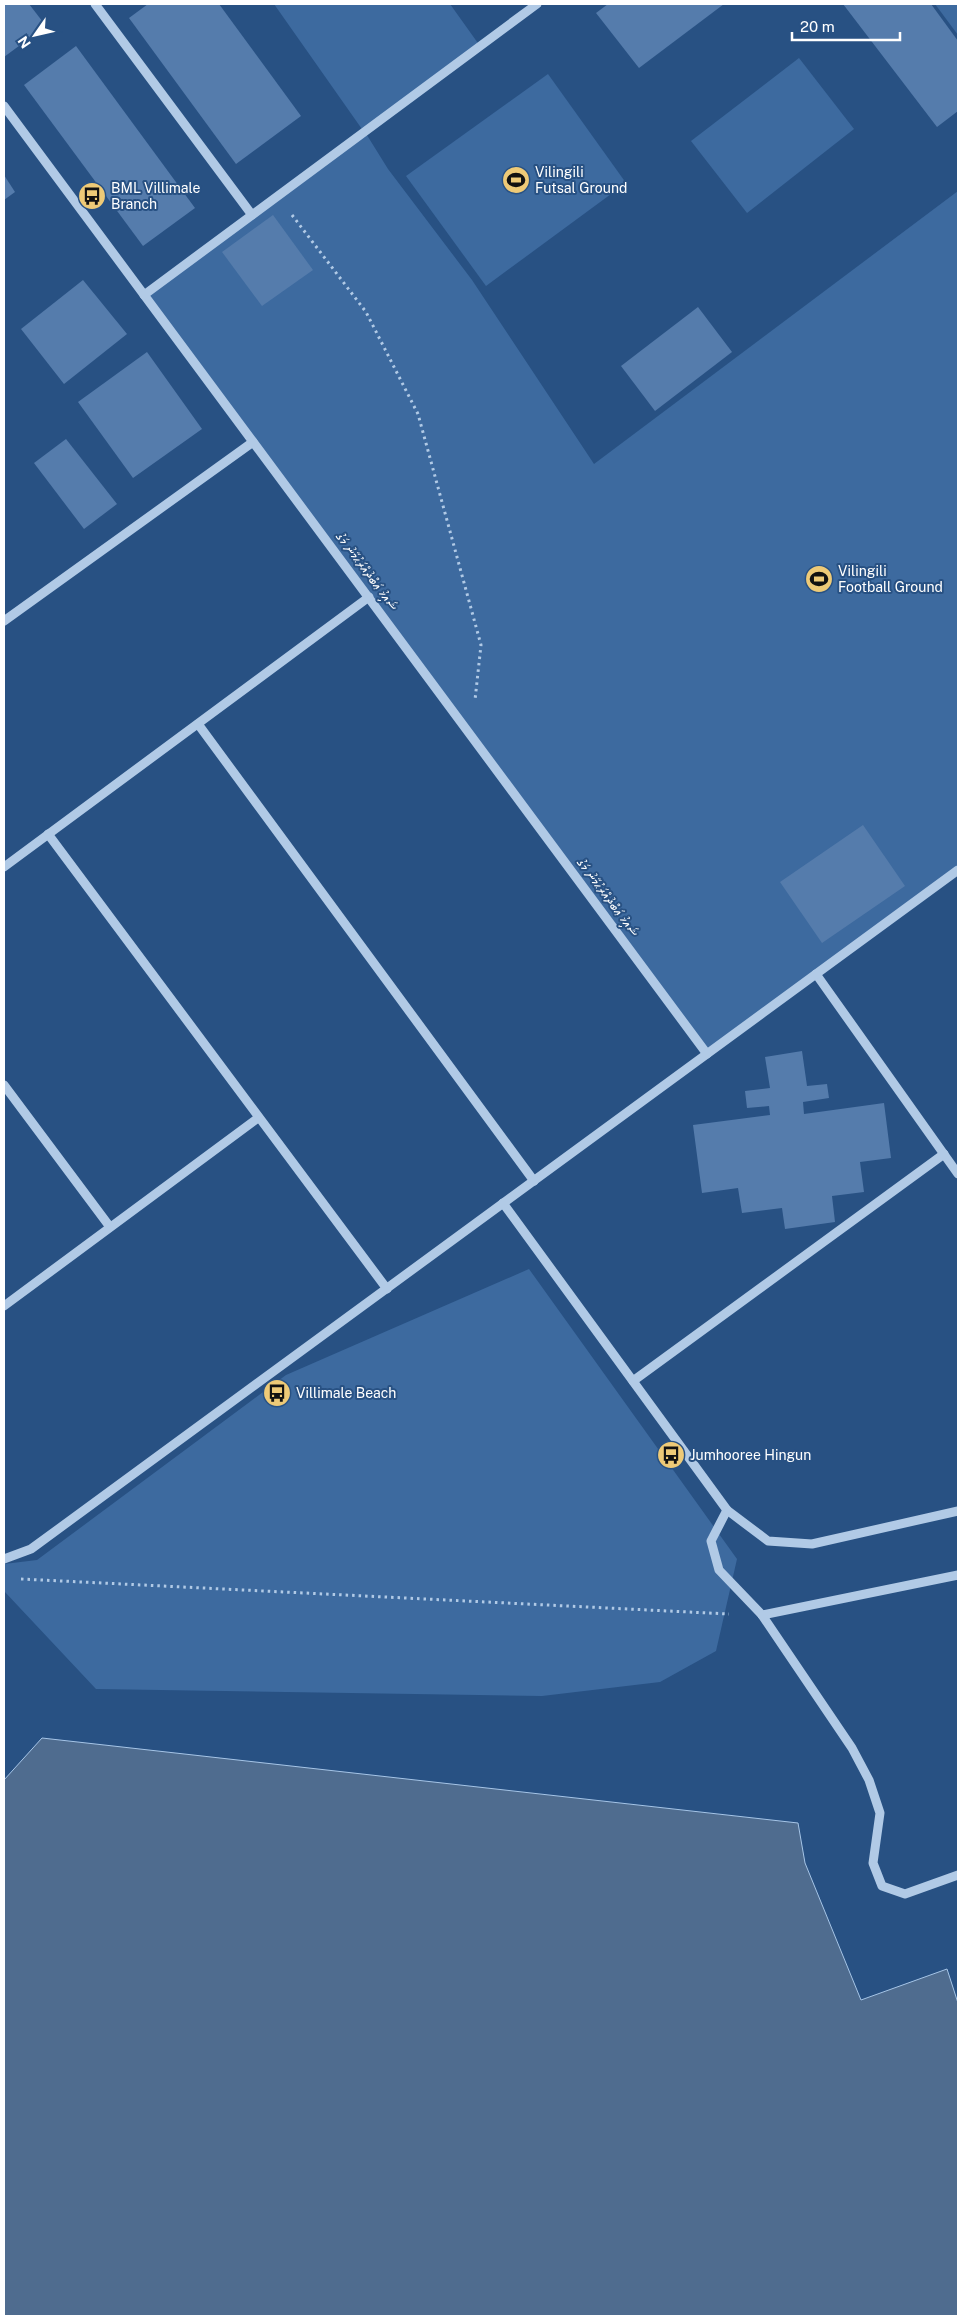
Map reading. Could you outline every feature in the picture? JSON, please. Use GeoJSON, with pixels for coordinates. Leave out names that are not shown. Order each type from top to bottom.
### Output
{"type":"FeatureCollection","features":[{"type":"Feature","properties":{"kind":"street"},"geometry":{"type":"LineString","coordinates":[[95,4],[252,216]]}},
{"type":"Feature","properties":{"kind":"street"},"geometry":{"type":"LineString","coordinates":[[144,295],[537,4]]}},
{"type":"Feature","properties":{"kind":"street","name":"ޝައިިޚު ޢަބްދުއްރަޙުމާނު މަގު"},"geometry":{"type":"LineString","coordinates":[[4,106],[707,1054]]}},
{"type":"Feature","properties":{"kind":"street"},"geometry":{"type":"LineString","coordinates":[[4,621],[253,442]]}},
{"type":"Feature","properties":{"kind":"street"},"geometry":{"type":"LineString","coordinates":[[4,866],[369,597]]}},
{"type":"Feature","properties":{"kind":"street"},"geometry":{"type":"LineString","coordinates":[[198,724],[534,1181]]}},
{"type":"Feature","properties":{"kind":"street"},"geometry":{"type":"LineString","coordinates":[[48,834],[387,1289]]}},
{"type":"Feature","properties":{"kind":"street"},"geometry":{"type":"LineString","coordinates":[[4,1559],[32,1549],[958,870]]}},
{"type":"Feature","properties":{"kind":"street"},"geometry":{"type":"LineString","coordinates":[[816,974],[958,1174]]}},
{"type":"Feature","properties":{"kind":"street"},"geometry":{"type":"LineString","coordinates":[[4,1085],[110,1227]]}},
{"type":"Feature","properties":{"kind":"street"},"geometry":{"type":"LineString","coordinates":[[4,1306],[258,1118]]}},
{"type":"Feature","properties":{"kind":"street"},"geometry":{"type":"LineString","coordinates":[[633,1381],[944,1154]]}},
{"type":"Feature","properties":{"kind":"street"},"geometry":{"type":"LineString","coordinates":[[503,1203],[727,1510],[768,1541],[812,1544],[958,1511]]}},
{"type":"Feature","properties":{"kind":"street"},"geometry":{"type":"LineString","coordinates":[[727,1510],[711,1542],[719,1570],[762,1615],[852,1748],[869,1780],[880,1813],[872,1863],[882,1886],[905,1894],[958,1875]]}},
{"type":"Feature","properties":{"kind":"street"},"geometry":{"type":"LineString","coordinates":[[762,1615],[958,1575]]}},
{"type":"Feature","properties":{"kind":"path"},"geometry":{"type":"LineString","coordinates":[[278,196],[366,312],[418,414],[481,645],[470,735]]}},
{"type":"Feature","properties":{"kind":"path"},"geometry":{"type":"LineString","coordinates":[[14,1579],[762,1615]]}},
{"type":"Feature","properties":{"kind":"shaded area"},"geometry":{"type":"Polygon","coordinates":[[[274,4],[450,4],[480,46],[365,132],[388,169],[472,280],[594,464],[958,191],[958,870],[707,1054],[144,295],[364,132],[274,4]]]}},
{"type":"Feature","properties":{"kind":"shaded area"},"geometry":{"type":"Polygon","coordinates":[[[935,4],[958,4],[958,35],[935,4]]]}},
{"type":"Feature","properties":{"kind":"shaded area"},"geometry":{"type":"Polygon","coordinates":[[[799,58],[854,129],[747,213],[691,141],[799,58]]]}},
{"type":"Feature","properties":{"kind":"shaded area","name":"Vilingili Futsal Ground"},"geometry":{"type":"Polygon","coordinates":[[[548,74],[626,183],[486,286],[406,176],[548,74]]]}},
{"type":"Feature","properties":{"kind":"shaded area"},"geometry":{"type":"Polygon","coordinates":[[[529,1269],[737,1559],[716,1651],[660,1682],[542,1696],[96,1689],[4,1591],[4,1564],[37,1560],[286,1375],[529,1269]]]}},
{"type":"Feature","properties":{"kind":"shaded area"},"geometry":{"type":"Polygon","coordinates":[[[42,1738],[798,1823],[805,1863],[861,2000],[947,1969],[958,2003],[958,2316],[4,2316],[4,1780],[42,1738]]]}},
{"type":"Feature","properties":{"kind":"building"},"geometry":{"type":"Polygon","coordinates":[[[4,4],[29,4],[46,26],[4,57],[4,4]]]}},
{"type":"Feature","properties":{"kind":"building"},"geometry":{"type":"Polygon","coordinates":[[[148,4],[219,4],[301,116],[236,164],[129,18],[148,4]]]}},
{"type":"Feature","properties":{"kind":"building"},"geometry":{"type":"Polygon","coordinates":[[[608,4],[724,4],[639,68],[596,13],[608,4]]]}},
{"type":"Feature","properties":{"kind":"building"},"geometry":{"type":"Polygon","coordinates":[[[843,4],[931,4],[958,41],[958,111],[937,127],[843,4]]]}},
{"type":"Feature","properties":{"kind":"building"},"geometry":{"type":"Polygon","coordinates":[[[76,46],[195,208],[143,246],[24,85],[76,46]]]}},
{"type":"Feature","properties":{"kind":"building"},"geometry":{"type":"Polygon","coordinates":[[[4,175],[15,192],[4,200],[4,175]]]}},
{"type":"Feature","properties":{"kind":"building"},"geometry":{"type":"Polygon","coordinates":[[[273,215],[313,270],[262,306],[222,252],[273,215]]]}},
{"type":"Feature","properties":{"kind":"building"},"geometry":{"type":"Polygon","coordinates":[[[83,280],[127,334],[64,384],[21,329],[83,280]]]}},
{"type":"Feature","properties":{"kind":"building"},"geometry":{"type":"Polygon","coordinates":[[[698,307],[732,352],[655,411],[621,366],[698,307]]]}},
{"type":"Feature","properties":{"kind":"building"},"geometry":{"type":"Polygon","coordinates":[[[147,352],[202,429],[133,478],[78,402],[147,352]]]}},
{"type":"Feature","properties":{"kind":"building"},"geometry":{"type":"Polygon","coordinates":[[[66,439],[117,504],[84,529],[34,463],[66,439]]]}},
{"type":"Feature","properties":{"kind":"building"},"geometry":{"type":"Polygon","coordinates":[[[863,825],[905,886],[822,943],[780,882],[863,825]]]}},
{"type":"Feature","properties":{"kind":"building"},"geometry":{"type":"Polygon","coordinates":[[[802,1051],[807,1086],[827,1084],[829,1098],[803,1102],[804,1114],[884,1103],[891,1158],[860,1162],[864,1192],[832,1196],[835,1222],[785,1229],[782,1208],[742,1213],[738,1188],[702,1193],[693,1125],[770,1115],[769,1106],[747,1108],[745,1091],[770,1088],[765,1057],[802,1051]]]}},
{"type":"Feature","properties":{"kind":"place","name":"Vilingili Futsal Ground"},"geometry":{"type":"Point","coordinates":[516,180]}},
{"type":"Feature","properties":{"kind":"place","name":"BML Villimale Branch"},"geometry":{"type":"Point","coordinates":[92,196]}},
{"type":"Feature","properties":{"kind":"place","name":"Vilingili Football Ground"},"geometry":{"type":"Point","coordinates":[819,579]}},
{"type":"Feature","properties":{"kind":"place","name":"Villimale Beach"},"geometry":{"type":"Point","coordinates":[277,1393]}},
{"type":"Feature","properties":{"kind":"place","name":"Jumhooree Hingun"},"geometry":{"type":"Point","coordinates":[671,1455]}}]}
